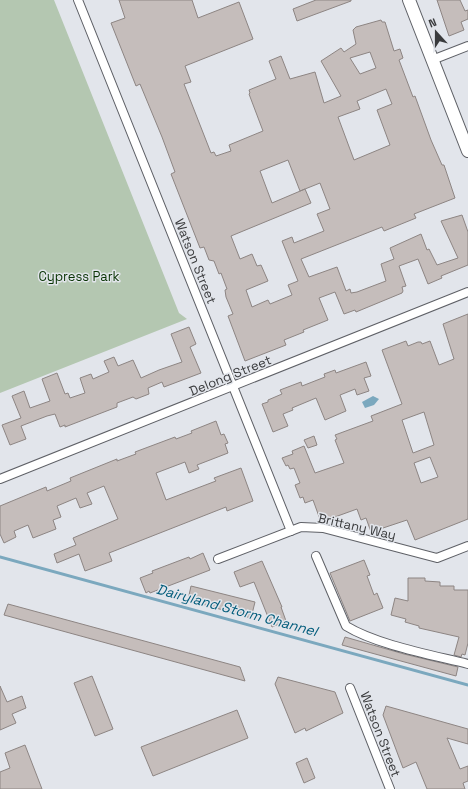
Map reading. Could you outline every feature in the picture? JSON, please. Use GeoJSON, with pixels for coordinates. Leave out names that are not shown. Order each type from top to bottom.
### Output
{"type":"FeatureCollection","features":[{"type":"Feature","properties":{"kind":"main road"},"geometry":{"type":"LineString","coordinates":[[408,0],[468,151]]}},
{"type":"Feature","properties":{"kind":"street","name":"Watson Street"},"geometry":{"type":"LineString","coordinates":[[78,0],[234,386],[283,514],[292,531]]}},
{"type":"Feature","properties":{"kind":"street"},"geometry":{"type":"LineString","coordinates":[[432,60],[468,46]]}},
{"type":"Feature","properties":{"kind":"street","name":"Delong Street"},"geometry":{"type":"LineString","coordinates":[[0,479],[468,292]]}},
{"type":"Feature","properties":{"kind":"street","name":"Brittany Way"},"geometry":{"type":"LineString","coordinates":[[218,559],[301,527],[322,528],[437,558],[468,546]]}},
{"type":"Feature","properties":{"kind":"street"},"geometry":{"type":"LineString","coordinates":[[316,556],[346,626],[354,632],[405,649],[468,664]]}},
{"type":"Feature","properties":{"kind":"street","name":"Watson Street"},"geometry":{"type":"LineString","coordinates":[[350,688],[390,789]]}},
{"type":"Feature","properties":{"kind":"green space","name":"Cypress Park"},"geometry":{"type":"Polygon","coordinates":[[[0,0],[54,0],[179,313],[187,319],[0,393],[0,0]]]}},
{"type":"Feature","properties":{"kind":"water"},"geometry":{"type":"Polygon","coordinates":[[[373,396],[379,399],[374,405],[365,408],[362,402],[373,396]]]}},
{"type":"Feature","properties":{"kind":"building"},"geometry":{"type":"Polygon","coordinates":[[[119,0],[192,0],[198,18],[239,2],[253,39],[185,66],[191,82],[184,84],[211,153],[214,152],[216,156],[231,151],[229,145],[263,131],[249,94],[249,90],[276,79],[269,61],[281,56],[290,79],[315,72],[324,103],[341,96],[321,61],[341,48],[344,52],[356,44],[353,30],[356,27],[381,20],[382,22],[385,22],[394,51],[400,49],[403,58],[399,60],[413,97],[415,96],[431,140],[442,165],[444,165],[455,198],[414,214],[416,218],[384,231],[382,227],[301,259],[309,277],[337,267],[346,291],[350,289],[351,293],[357,292],[386,281],[381,264],[394,259],[390,248],[421,234],[427,250],[429,249],[437,265],[458,258],[441,221],[462,215],[468,232],[468,265],[441,276],[442,278],[428,284],[418,259],[399,266],[406,286],[402,287],[402,293],[356,312],[355,310],[344,314],[335,292],[319,298],[328,320],[303,330],[304,332],[284,340],[286,345],[245,361],[228,316],[233,314],[226,297],[225,290],[227,289],[221,273],[219,274],[214,261],[209,260],[204,247],[200,248],[171,174],[175,172],[162,137],[140,84],[136,86],[111,23],[125,18],[119,0]],[[370,52],[350,58],[360,74],[376,68],[370,52]],[[386,89],[357,101],[360,109],[338,117],[354,160],[390,145],[377,110],[392,104],[386,89]],[[288,160],[260,171],[272,203],[305,189],[300,191],[288,160]],[[320,183],[305,189],[311,203],[231,236],[240,259],[252,254],[257,266],[261,265],[268,281],[246,290],[252,307],[268,300],[270,304],[292,295],[288,285],[298,281],[282,241],[292,237],[294,243],[324,231],[317,214],[330,209],[320,183]]]}},
{"type":"Feature","properties":{"kind":"building"},"geometry":{"type":"Polygon","coordinates":[[[316,0],[351,1],[297,21],[293,9],[316,0]]]}},
{"type":"Feature","properties":{"kind":"building"},"geometry":{"type":"Polygon","coordinates":[[[437,0],[460,0],[465,11],[468,10],[468,19],[461,22],[464,30],[449,36],[437,0]]]}},
{"type":"Feature","properties":{"kind":"building"},"geometry":{"type":"Polygon","coordinates":[[[468,314],[468,519],[415,540],[407,520],[371,532],[366,518],[361,520],[357,509],[321,522],[313,500],[305,503],[303,497],[300,498],[295,485],[300,483],[294,468],[290,469],[288,465],[286,466],[282,458],[293,454],[292,451],[304,446],[315,473],[344,463],[335,440],[337,439],[335,435],[373,421],[371,416],[402,404],[382,350],[406,341],[408,346],[418,342],[421,342],[422,344],[430,341],[439,365],[454,359],[443,324],[468,314]],[[424,412],[402,420],[413,453],[434,445],[424,412]],[[430,457],[414,463],[421,483],[438,477],[430,457]]]}},
{"type":"Feature","properties":{"kind":"building"},"geometry":{"type":"Polygon","coordinates":[[[189,327],[196,344],[190,347],[201,373],[164,387],[162,382],[148,388],[149,394],[136,399],[133,397],[117,403],[117,407],[65,427],[65,425],[60,427],[55,414],[47,416],[21,426],[26,439],[10,445],[2,425],[21,418],[12,396],[24,391],[30,408],[50,401],[42,379],[57,373],[65,394],[68,393],[70,398],[85,393],[80,378],[91,374],[93,379],[109,372],[104,361],[114,357],[118,366],[133,360],[141,378],[182,362],[171,334],[189,327]]]}},
{"type":"Feature","properties":{"kind":"building"},"geometry":{"type":"Polygon","coordinates":[[[366,362],[371,376],[364,378],[369,391],[357,395],[355,389],[340,395],[346,411],[325,420],[316,398],[292,408],[293,410],[283,414],[288,426],[273,432],[262,404],[282,394],[280,390],[301,382],[302,386],[325,377],[324,374],[335,370],[336,373],[366,362]]]}},
{"type":"Feature","properties":{"kind":"building"},"geometry":{"type":"Polygon","coordinates":[[[216,421],[221,435],[224,434],[228,443],[225,444],[228,453],[197,465],[199,469],[189,473],[185,462],[156,473],[166,500],[216,481],[214,478],[241,468],[253,501],[227,511],[226,507],[109,553],[112,561],[85,571],[79,554],[57,563],[54,554],[76,545],[73,538],[118,519],[104,486],[87,493],[92,504],[80,508],[76,498],[57,506],[61,517],[53,520],[56,529],[33,538],[28,525],[14,531],[16,537],[4,543],[0,534],[0,506],[46,487],[47,491],[71,481],[70,478],[117,459],[117,461],[136,454],[135,452],[175,437],[176,439],[192,433],[191,431],[216,421]]]}},
{"type":"Feature","properties":{"kind":"building"},"geometry":{"type":"Polygon","coordinates":[[[314,436],[317,445],[308,448],[304,440],[314,436]]]}},
{"type":"Feature","properties":{"kind":"building"},"geometry":{"type":"Polygon","coordinates":[[[203,553],[210,570],[150,593],[149,591],[146,593],[140,578],[153,573],[152,571],[189,557],[190,559],[203,553]]]}},
{"type":"Feature","properties":{"kind":"building"},"geometry":{"type":"Polygon","coordinates":[[[364,560],[370,575],[367,576],[374,595],[377,593],[383,608],[350,621],[330,573],[364,560]]]}},
{"type":"Feature","properties":{"kind":"building"},"geometry":{"type":"Polygon","coordinates":[[[262,561],[282,607],[286,621],[272,627],[254,582],[240,587],[234,572],[262,561]]]}},
{"type":"Feature","properties":{"kind":"building"},"geometry":{"type":"Polygon","coordinates":[[[408,578],[425,578],[425,581],[440,582],[440,586],[454,586],[454,590],[468,590],[468,643],[465,655],[462,654],[461,657],[454,655],[459,637],[419,628],[419,626],[405,622],[406,619],[391,615],[395,598],[408,601],[408,578]]]}},
{"type":"Feature","properties":{"kind":"building"},"geometry":{"type":"Polygon","coordinates":[[[191,586],[255,602],[251,618],[188,600],[191,586]]]}},
{"type":"Feature","properties":{"kind":"building"},"geometry":{"type":"Polygon","coordinates":[[[8,604],[240,667],[245,681],[4,615],[8,604]]]}},
{"type":"Feature","properties":{"kind":"building"},"geometry":{"type":"Polygon","coordinates":[[[345,637],[404,654],[458,667],[456,676],[342,645],[345,637]]]}},
{"type":"Feature","properties":{"kind":"building"},"geometry":{"type":"Polygon","coordinates":[[[92,676],[113,729],[95,736],[74,683],[92,676]]]}},
{"type":"Feature","properties":{"kind":"building"},"geometry":{"type":"Polygon","coordinates":[[[278,677],[335,692],[343,713],[306,731],[305,728],[295,733],[275,684],[278,677]]]}},
{"type":"Feature","properties":{"kind":"building"},"geometry":{"type":"Polygon","coordinates":[[[0,686],[7,702],[22,696],[26,708],[12,714],[16,723],[0,730],[0,686]]]}},
{"type":"Feature","properties":{"kind":"building"},"geometry":{"type":"Polygon","coordinates":[[[386,706],[468,729],[468,744],[447,738],[460,769],[468,766],[468,781],[463,783],[465,789],[427,789],[416,762],[403,768],[383,715],[386,706]]]}},
{"type":"Feature","properties":{"kind":"building"},"geometry":{"type":"Polygon","coordinates":[[[237,710],[248,738],[153,776],[141,747],[237,710]]]}},
{"type":"Feature","properties":{"kind":"building"},"geometry":{"type":"Polygon","coordinates":[[[25,745],[42,789],[0,789],[0,772],[10,768],[5,753],[25,745]]]}},
{"type":"Feature","properties":{"kind":"building"},"geometry":{"type":"Polygon","coordinates":[[[307,758],[315,778],[304,783],[296,763],[307,758]]]}},
{"type":"Feature","properties":{"kind":"waterway","name":"Dairyland Storm Channel"},"geometry":{"type":"LineString","coordinates":[[0,557],[468,685]]}}]}
